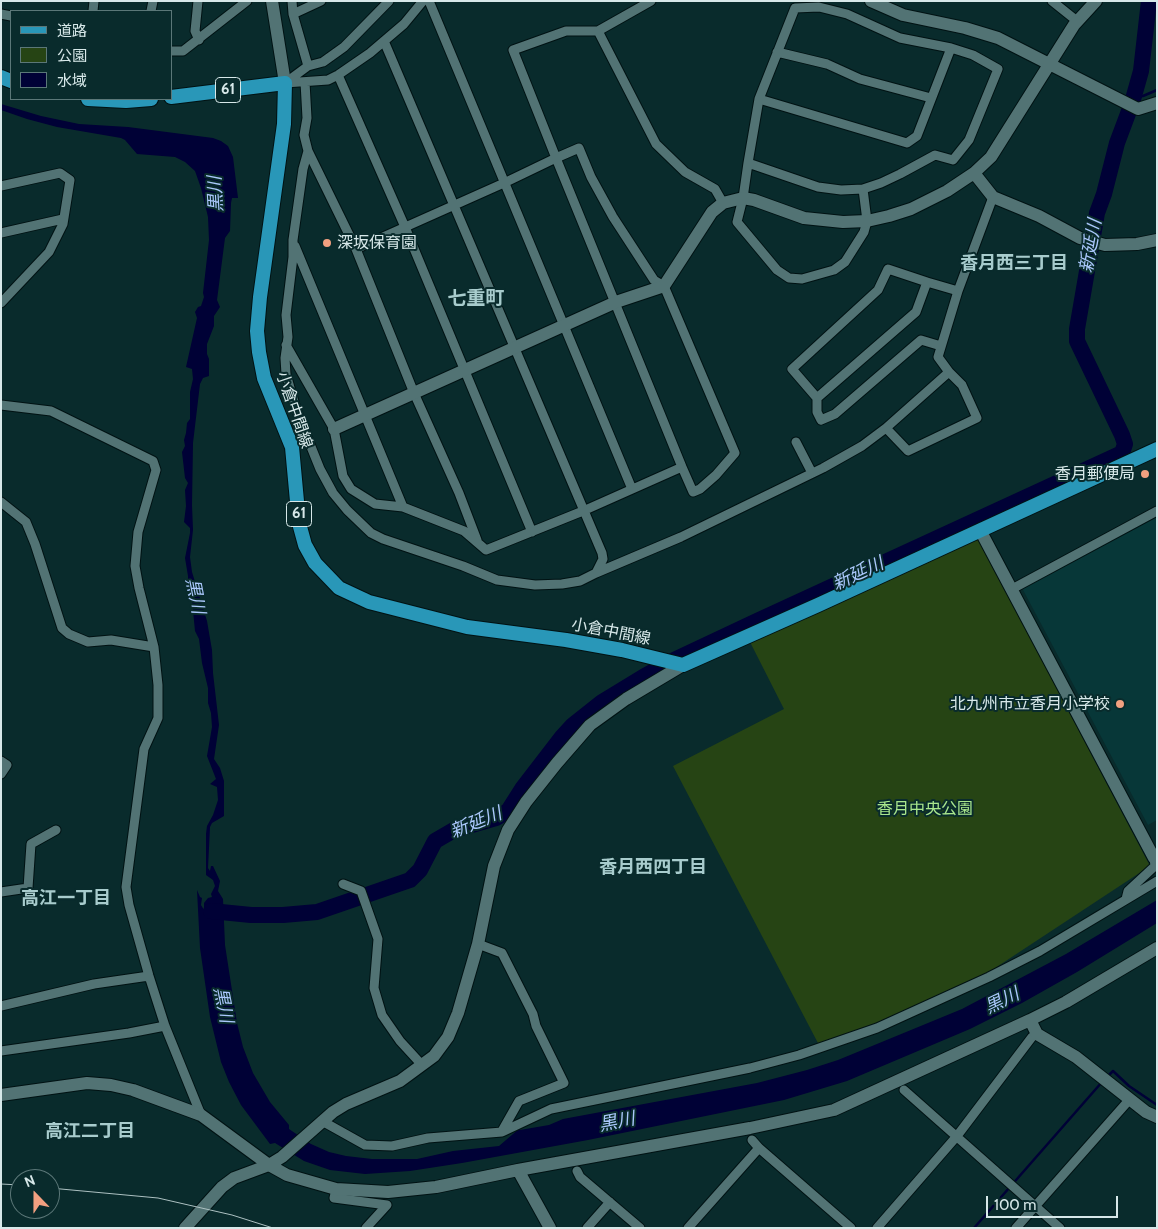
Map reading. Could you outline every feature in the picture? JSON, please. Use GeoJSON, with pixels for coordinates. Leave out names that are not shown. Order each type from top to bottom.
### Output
{"type":"FeatureCollection","features":[{"type":"Feature","properties":{"kind":"main road","name":"61"},"geometry":{"type":"LineString","coordinates":[[172,97],[284,83]]}},
{"type":"Feature","properties":{"kind":"main road","name":"小倉中間線"},"geometry":{"type":"LineString","coordinates":[[284,83],[284,124],[257,331],[264,378],[292,447],[300,523],[305,545],[315,563],[339,588],[370,602],[467,627],[585,643],[682,665]]}},
{"type":"Feature","properties":{"kind":"main road"},"geometry":{"type":"LineString","coordinates":[[682,665],[818,605],[1157,449]]}},
{"type":"Feature","properties":{"kind":"street"},"geometry":{"type":"LineString","coordinates":[[198,1],[195,31],[199,40]]}},
{"type":"Feature","properties":{"kind":"street"},"geometry":{"type":"LineString","coordinates":[[172,51],[183,51],[247,1]]}},
{"type":"Feature","properties":{"kind":"street"},"geometry":{"type":"LineString","coordinates":[[272,1],[284,83]]}},
{"type":"Feature","properties":{"kind":"street"},"geometry":{"type":"LineString","coordinates":[[292,1],[293,14],[308,66]]}},
{"type":"Feature","properties":{"kind":"street"},"geometry":{"type":"LineString","coordinates":[[293,14],[321,1]]}},
{"type":"Feature","properties":{"kind":"street"},"geometry":{"type":"LineString","coordinates":[[284,83],[308,66],[323,62],[344,47],[389,1]]}},
{"type":"Feature","properties":{"kind":"street"},"geometry":{"type":"LineString","coordinates":[[284,83],[328,80],[338,75],[370,53],[404,24],[423,1]]}},
{"type":"Feature","properties":{"kind":"street"},"geometry":{"type":"LineString","coordinates":[[429,1],[632,489]]}},
{"type":"Feature","properties":{"kind":"street"},"geometry":{"type":"LineString","coordinates":[[356,249],[556,158],[580,148],[591,178],[613,217],[654,280],[664,286],[735,452],[716,475],[700,489],[692,492],[616,302],[556,158],[513,50],[566,31],[598,31],[651,1]]}},
{"type":"Feature","properties":{"kind":"street"},"geometry":{"type":"LineString","coordinates":[[871,1],[903,15],[965,28],[998,38],[1138,110],[1157,103]]}},
{"type":"Feature","properties":{"kind":"street"},"geometry":{"type":"LineString","coordinates":[[1052,1],[1077,21]]}},
{"type":"Feature","properties":{"kind":"street"},"geometry":{"type":"LineString","coordinates":[[334,429],[616,302],[664,286],[712,212],[723,203],[743,198],[754,200],[804,218],[843,222],[889,216],[911,209],[947,191],[974,173],[991,157],[1077,21],[1096,1]]}},
{"type":"Feature","properties":{"kind":"street"},"geometry":{"type":"LineString","coordinates":[[748,163],[818,187],[841,190],[863,189],[900,174],[935,154],[953,160],[968,140],[998,69],[973,56],[951,48],[900,38],[847,14],[819,7],[795,8],[759,99],[748,163],[743,198],[737,222],[778,270],[789,278],[802,279],[834,270],[845,262],[864,232],[867,220],[863,189]]}},
{"type":"Feature","properties":{"kind":"street"},"geometry":{"type":"LineString","coordinates":[[598,31],[656,144],[685,172],[715,189],[723,203]]}},
{"type":"Feature","properties":{"kind":"street"},"geometry":{"type":"LineString","coordinates":[[384,41],[602,553],[603,560],[596,573]]}},
{"type":"Feature","properties":{"kind":"street"},"geometry":{"type":"LineString","coordinates":[[759,99],[907,143],[917,136],[951,48]]}},
{"type":"Feature","properties":{"kind":"street"},"geometry":{"type":"LineString","coordinates":[[777,52],[827,64],[860,79],[931,98]]}},
{"type":"Feature","properties":{"kind":"street"},"geometry":{"type":"LineString","coordinates":[[338,75],[405,227],[532,532]]}},
{"type":"Feature","properties":{"kind":"street"},"geometry":{"type":"LineString","coordinates":[[305,82],[307,118],[304,135],[308,151],[356,249],[414,393],[459,493],[477,541]]}},
{"type":"Feature","properties":{"kind":"street"},"geometry":{"type":"LineString","coordinates":[[308,151],[303,169],[293,240],[294,257],[286,315],[288,337],[285,358],[286,374],[297,412],[320,469],[333,493],[347,510],[371,533],[497,580],[535,585],[562,584],[580,580],[681,537],[812,473],[862,446],[886,428],[949,372]]}},
{"type":"Feature","properties":{"kind":"street"},"geometry":{"type":"LineString","coordinates":[[1,186],[60,173],[70,180],[63,224],[49,252],[1,303]]}},
{"type":"Feature","properties":{"kind":"street"},"geometry":{"type":"LineString","coordinates":[[974,173],[993,197],[1039,216],[1080,238],[1105,245],[1136,244],[1157,240]]}},
{"type":"Feature","properties":{"kind":"street"},"geometry":{"type":"LineString","coordinates":[[886,428],[908,452],[977,418],[962,386],[938,357],[958,291],[993,197]]}},
{"type":"Feature","properties":{"kind":"street"},"geometry":{"type":"LineString","coordinates":[[1,232],[63,218]]}},
{"type":"Feature","properties":{"kind":"street"},"geometry":{"type":"LineString","coordinates":[[293,240],[403,507]]}},
{"type":"Feature","properties":{"kind":"street"},"geometry":{"type":"LineString","coordinates":[[941,346],[921,340],[835,414],[821,420],[817,412],[817,398],[792,369],[878,290],[888,268],[958,291]]}},
{"type":"Feature","properties":{"kind":"street"},"geometry":{"type":"LineString","coordinates":[[817,398],[916,312],[926,282]]}},
{"type":"Feature","properties":{"kind":"street"},"geometry":{"type":"LineString","coordinates":[[286,345],[334,429],[343,476],[351,489],[374,504],[403,507],[464,531],[486,550],[583,511],[682,467]]}},
{"type":"Feature","properties":{"kind":"street"},"geometry":{"type":"LineString","coordinates":[[1,405],[51,411],[153,461],[156,470],[138,532],[135,547],[135,566],[138,588],[154,647],[158,685],[158,718],[144,749],[126,887],[149,976],[165,1026],[201,1115]]}},
{"type":"Feature","properties":{"kind":"street"},"geometry":{"type":"LineString","coordinates":[[796,442],[812,473]]}},
{"type":"Feature","properties":{"kind":"street"},"geometry":{"type":"LineString","coordinates":[[1,502],[26,522],[62,628],[69,634],[88,642],[110,640],[154,647]]}},
{"type":"Feature","properties":{"kind":"street"},"geometry":{"type":"LineString","coordinates":[[1012,589],[1157,511]]}},
{"type":"Feature","properties":{"kind":"street"},"geometry":{"type":"LineString","coordinates":[[980,530],[1155,857],[1155,866],[1128,890],[1126,899]]}},
{"type":"Feature","properties":{"kind":"street"},"geometry":{"type":"LineString","coordinates":[[185,1228],[222,1186],[234,1178],[269,1165],[282,1157],[318,1125],[346,1104],[400,1081],[434,1056],[448,1037],[458,1013],[478,944],[494,866],[508,830],[526,802],[571,745],[590,725],[626,699],[682,665]]}},
{"type":"Feature","properties":{"kind":"street"},"geometry":{"type":"LineString","coordinates":[[1,761],[7,765],[1,774]]}},
{"type":"Feature","properties":{"kind":"street"},"geometry":{"type":"LineString","coordinates":[[1,892],[28,888],[31,844],[56,830]]}},
{"type":"Feature","properties":{"kind":"street"},"geometry":{"type":"LineString","coordinates":[[318,1125],[365,1145],[392,1146],[428,1138],[502,1132],[551,1109],[750,1068],[799,1055],[877,1028],[1040,951],[1157,881]]}},
{"type":"Feature","properties":{"kind":"street"},"geometry":{"type":"LineString","coordinates":[[343,884],[361,891],[378,939],[374,988],[382,1015],[400,1041],[422,1065]]}},
{"type":"Feature","properties":{"kind":"street"},"geometry":{"type":"LineString","coordinates":[[478,944],[502,953],[533,1014],[536,1026],[564,1083],[519,1101],[502,1132]]}},
{"type":"Feature","properties":{"kind":"street"},"geometry":{"type":"LineString","coordinates":[[1,1096],[87,1083],[111,1085],[133,1090],[201,1115],[269,1165],[287,1175],[336,1189],[388,1192],[436,1187],[518,1170],[750,1128],[834,1110],[1066,1002],[1157,948]]}},
{"type":"Feature","properties":{"kind":"street"},"geometry":{"type":"LineString","coordinates":[[1,1006],[94,984],[149,976]]}},
{"type":"Feature","properties":{"kind":"street"},"geometry":{"type":"LineString","coordinates":[[1030,1020],[1036,1034],[1076,1057],[1146,1112],[1157,1118]]}},
{"type":"Feature","properties":{"kind":"street"},"geometry":{"type":"LineString","coordinates":[[1,1052],[165,1026]]}},
{"type":"Feature","properties":{"kind":"street"},"geometry":{"type":"LineString","coordinates":[[877,1228],[957,1136],[1036,1034]]}},
{"type":"Feature","properties":{"kind":"street"},"geometry":{"type":"LineString","coordinates":[[904,1090],[1060,1228]]}},
{"type":"Feature","properties":{"kind":"street"},"geometry":{"type":"LineString","coordinates":[[1016,1228],[1130,1098]]}},
{"type":"Feature","properties":{"kind":"street"},"geometry":{"type":"LineString","coordinates":[[752,1140],[758,1148],[851,1228]]}},
{"type":"Feature","properties":{"kind":"street"},"geometry":{"type":"LineString","coordinates":[[688,1228],[758,1148]]}},
{"type":"Feature","properties":{"kind":"street"},"geometry":{"type":"LineString","coordinates":[[518,1170],[550,1228]]}},
{"type":"Feature","properties":{"kind":"street"},"geometry":{"type":"LineString","coordinates":[[577,1170],[580,1176],[640,1228]]}},
{"type":"Feature","properties":{"kind":"street"},"geometry":{"type":"LineString","coordinates":[[336,1189],[334,1198],[387,1205],[366,1228]]}},
{"type":"Feature","properties":{"kind":"street"},"geometry":{"type":"LineString","coordinates":[[587,1228],[610,1202]]}},
{"type":"Feature","properties":{"kind":"shaded area","name":"北九州市立香月小学校"},"geometry":{"type":"Polygon","coordinates":[[[1157,516],[1157,820],[1148,825],[1022,588],[1157,516]]]}},
{"type":"Feature","properties":{"kind":"green space","name":"香月中央公園"},"geometry":{"type":"Polygon","coordinates":[[[977,537],[1150,866],[986,974],[879,1022],[819,1045],[673,766],[784,709],[750,642],[977,537]]]}},
{"type":"Feature","properties":{"kind":"water","name":"黒川"},"geometry":{"type":"Polygon","coordinates":[[[1,104],[41,116],[79,124],[128,127],[213,138],[228,146],[233,157],[238,198],[232,198],[230,231],[225,238],[217,300],[220,307],[214,316],[214,326],[207,344],[209,376],[203,378],[200,384],[193,443],[193,530],[190,557],[192,572],[207,621],[212,650],[219,725],[214,759],[220,768],[224,781],[224,816],[212,823],[210,827],[208,868],[210,871],[211,866],[213,866],[220,881],[218,891],[223,899],[225,945],[237,1023],[243,1047],[253,1073],[270,1102],[289,1125],[289,1129],[311,1144],[329,1152],[372,1159],[417,1159],[453,1151],[499,1146],[520,1128],[520,1130],[549,1125],[563,1119],[757,1083],[838,1060],[962,1009],[1066,954],[1157,900],[1157,923],[1077,972],[1022,1003],[970,1029],[847,1081],[784,1100],[588,1140],[410,1171],[365,1174],[330,1170],[304,1161],[275,1143],[270,1144],[241,1105],[221,1062],[210,1017],[200,948],[197,890],[202,898],[201,905],[204,910],[204,903],[208,898],[212,897],[211,894],[215,886],[213,880],[206,875],[206,834],[207,826],[218,800],[217,787],[210,784],[216,779],[207,756],[212,727],[208,703],[208,688],[199,639],[195,631],[192,600],[188,588],[185,558],[190,528],[184,522],[185,490],[188,483],[185,478],[182,452],[185,446],[184,440],[187,423],[190,419],[190,392],[193,379],[192,369],[186,367],[197,318],[195,312],[201,306],[204,297],[209,240],[208,217],[201,188],[195,171],[185,162],[175,157],[137,154],[121,138],[57,127],[27,119],[1,110],[1,104]]]}},
{"type":"Feature","properties":{"kind":"waterway","name":"新延川"},"geometry":{"type":"LineString","coordinates":[[211,911],[251,915],[317,912],[410,880],[420,870],[435,841],[454,830],[496,818],[508,811],[522,789],[573,725],[602,702],[643,677],[672,661],[757,621],[1122,453],[1125,444],[1122,435],[1077,341],[1077,329],[1097,213],[1104,194],[1117,143],[1132,103],[1141,71],[1149,1]]}},
{"type":"Feature","properties":{"kind":"waterway"},"geometry":{"type":"LineString","coordinates":[[1134,97],[1143,96],[1157,90]]}},
{"type":"Feature","properties":{"kind":"waterway"},"geometry":{"type":"LineString","coordinates":[[1107,1077],[1113,1071],[1129,1086],[1157,1105]]}},
{"type":"Feature","properties":{"kind":"waterway"},"geometry":{"type":"LineString","coordinates":[[974,1228],[1102,1082]]}},
{"type":"Feature","properties":{"kind":"tram line"},"geometry":{"type":"LineString","coordinates":[[1,1184],[10,1184]]}},
{"type":"Feature","properties":{"kind":"tram line"},"geometry":{"type":"LineString","coordinates":[[60,1189],[158,1198],[232,1215],[273,1228]]}},
{"type":"Feature","properties":{"kind":"place","name":"深坂保育園"},"geometry":{"type":"Point","coordinates":[327,243]}},
{"type":"Feature","properties":{"kind":"place","name":"香月郵便局"},"geometry":{"type":"Point","coordinates":[1145,474]}},
{"type":"Feature","properties":{"kind":"place","name":"北九州市立香月小学校"},"geometry":{"type":"Point","coordinates":[1120,704]}},
{"type":"Feature","properties":{"kind":"district","name":"香月西三丁目"},"geometry":{"type":"Point","coordinates":[1014,264]}},
{"type":"Feature","properties":{"kind":"district","name":"七重町"},"geometry":{"type":"Point","coordinates":[476,298]}},
{"type":"Feature","properties":{"kind":"district","name":"香月西四丁目"},"geometry":{"type":"Point","coordinates":[653,868]}},
{"type":"Feature","properties":{"kind":"district","name":"高江一丁目"},"geometry":{"type":"Point","coordinates":[66,899]}},
{"type":"Feature","properties":{"kind":"district","name":"高江二丁目"},"geometry":{"type":"Point","coordinates":[90,1132]}}]}
